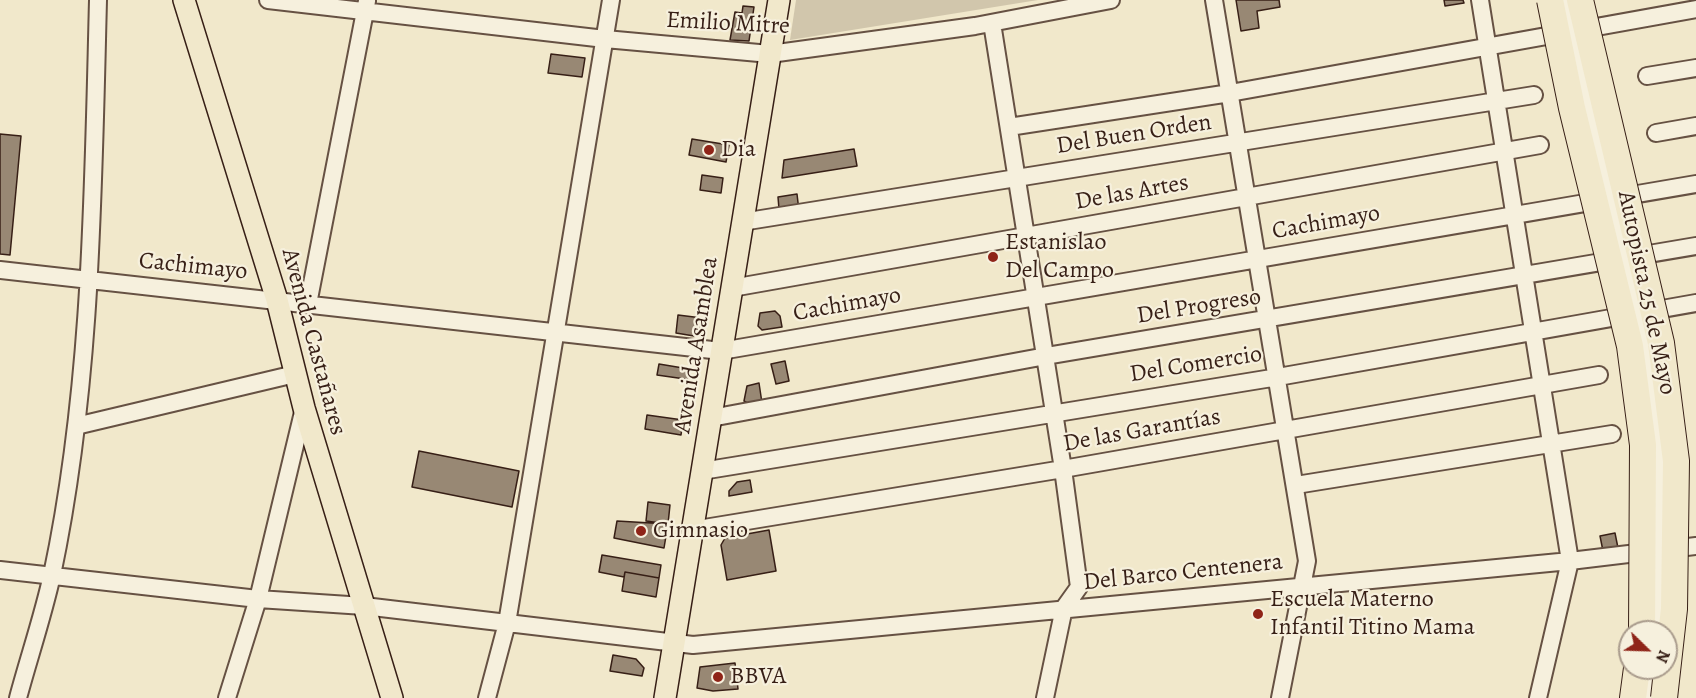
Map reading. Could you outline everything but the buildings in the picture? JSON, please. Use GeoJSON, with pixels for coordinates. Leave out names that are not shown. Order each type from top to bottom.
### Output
{"type":"FeatureCollection","features":[{"type":"Feature","properties":{"kind":"highway","name":"Autopista 25 de Mayo"},"geometry":{"type":"LineString","coordinates":[[1550,0],[1572,108],[1631,357],[1643,446],[1642,620]]}},
{"type":"Feature","properties":{"kind":"highway","name":"Autopista 25 de Mayo"},"geometry":{"type":"LineString","coordinates":[[1580,0],[1662,343],[1676,461],[1674,609],[1664,698]]}},
{"type":"Feature","properties":{"kind":"highway"},"geometry":{"type":"LineString","coordinates":[[1633,698],[1635,680]]}},
{"type":"Feature","properties":{"kind":"main road","name":"Avenida Castañares"},"geometry":{"type":"LineString","coordinates":[[184,0],[277,300],[304,408],[392,698]]}},
{"type":"Feature","properties":{"kind":"main road","name":"Avenida Asamblea"},"geometry":{"type":"LineString","coordinates":[[665,698],[779,0]]}},
{"type":"Feature","properties":{"kind":"street"},"geometry":{"type":"LineString","coordinates":[[18,698],[52,576],[76,426],[90,280],[98,0]]}},
{"type":"Feature","properties":{"kind":"street","name":"Emilio Mitre"},"geometry":{"type":"LineString","coordinates":[[268,0],[366,5],[605,39],[770,54],[992,23],[1111,0]]}},
{"type":"Feature","properties":{"kind":"street"},"geometry":{"type":"LineString","coordinates":[[487,698],[507,623],[611,0]]}},
{"type":"Feature","properties":{"kind":"street"},"geometry":{"type":"LineString","coordinates":[[1214,0],[1307,561],[1280,698]]}},
{"type":"Feature","properties":{"kind":"street"},"geometry":{"type":"LineString","coordinates":[[1480,0],[1570,561],[1538,698]]}},
{"type":"Feature","properties":{"kind":"street"},"geometry":{"type":"LineString","coordinates":[[1566,0],[1587,108],[1645,345],[1662,454],[1660,601],[1658,620]]}},
{"type":"Feature","properties":{"kind":"street"},"geometry":{"type":"LineString","coordinates":[[308,304],[366,5]]}},
{"type":"Feature","properties":{"kind":"street"},"geometry":{"type":"LineString","coordinates":[[1009,127],[1230,93],[1488,44],[1696,9]]}},
{"type":"Feature","properties":{"kind":"street"},"geometry":{"type":"LineString","coordinates":[[992,23],[1046,357],[1079,587],[1064,608],[1045,698]]}},
{"type":"Feature","properties":{"kind":"street"},"geometry":{"type":"LineString","coordinates":[[1647,76],[1696,69]]}},
{"type":"Feature","properties":{"kind":"street","name":"Del Buen Orden"},"geometry":{"type":"LineString","coordinates":[[742,222],[1534,95]]}},
{"type":"Feature","properties":{"kind":"street"},"geometry":{"type":"LineString","coordinates":[[1656,134],[1696,126]]}},
{"type":"Feature","properties":{"kind":"street","name":"De las Artes"},"geometry":{"type":"LineString","coordinates":[[732,288],[1539,145]]}},
{"type":"Feature","properties":{"kind":"street","name":"Cachimayo"},"geometry":{"type":"LineString","coordinates":[[0,270],[722,351],[1696,183]]}},
{"type":"Feature","properties":{"kind":"street","name":"Del Progreso"},"geometry":{"type":"LineString","coordinates":[[711,418],[1046,357],[1526,277],[1696,246]]}},
{"type":"Feature","properties":{"kind":"street","name":"Del Comercio"},"geometry":{"type":"LineString","coordinates":[[702,471],[1278,377],[1696,303]]}},
{"type":"Feature","properties":{"kind":"street"},"geometry":{"type":"LineString","coordinates":[[76,426],[295,374]]}},
{"type":"Feature","properties":{"kind":"street","name":"De las Garantías"},"geometry":{"type":"LineString","coordinates":[[692,530],[1063,469],[1599,375]]}},
{"type":"Feature","properties":{"kind":"street"},"geometry":{"type":"LineString","coordinates":[[227,698],[258,599],[304,408]]}},
{"type":"Feature","properties":{"kind":"street"},"geometry":{"type":"LineString","coordinates":[[1296,485],[1612,434]]}},
{"type":"Feature","properties":{"kind":"street","name":"Del Barco Centenera"},"geometry":{"type":"LineString","coordinates":[[0,570],[258,599],[364,606],[674,643],[711,645],[1064,608],[1570,561],[1696,546]]}},
{"type":"Feature","properties":{"kind":"street"},"geometry":{"type":"LineString","coordinates":[[1647,698],[1649,680]]}},
{"type":"Feature","properties":{"kind":"shaded area"},"geometry":{"type":"Polygon","coordinates":[[[796,0],[1038,0],[790,40],[796,0]]]}},
{"type":"Feature","properties":{"kind":"place","name":"Dia"},"geometry":{"type":"Point","coordinates":[709,150]}},
{"type":"Feature","properties":{"kind":"place","name":"Estanislao Del Campo"},"geometry":{"type":"Point","coordinates":[993,257]}},
{"type":"Feature","properties":{"kind":"place","name":"Gimnasio"},"geometry":{"type":"Point","coordinates":[641,531]}},
{"type":"Feature","properties":{"kind":"place","name":"Escuela Materno Infantil Titino Mama"},"geometry":{"type":"Point","coordinates":[1258,614]}},
{"type":"Feature","properties":{"kind":"place","name":"BBVA"},"geometry":{"type":"Point","coordinates":[718,677]}}]}
